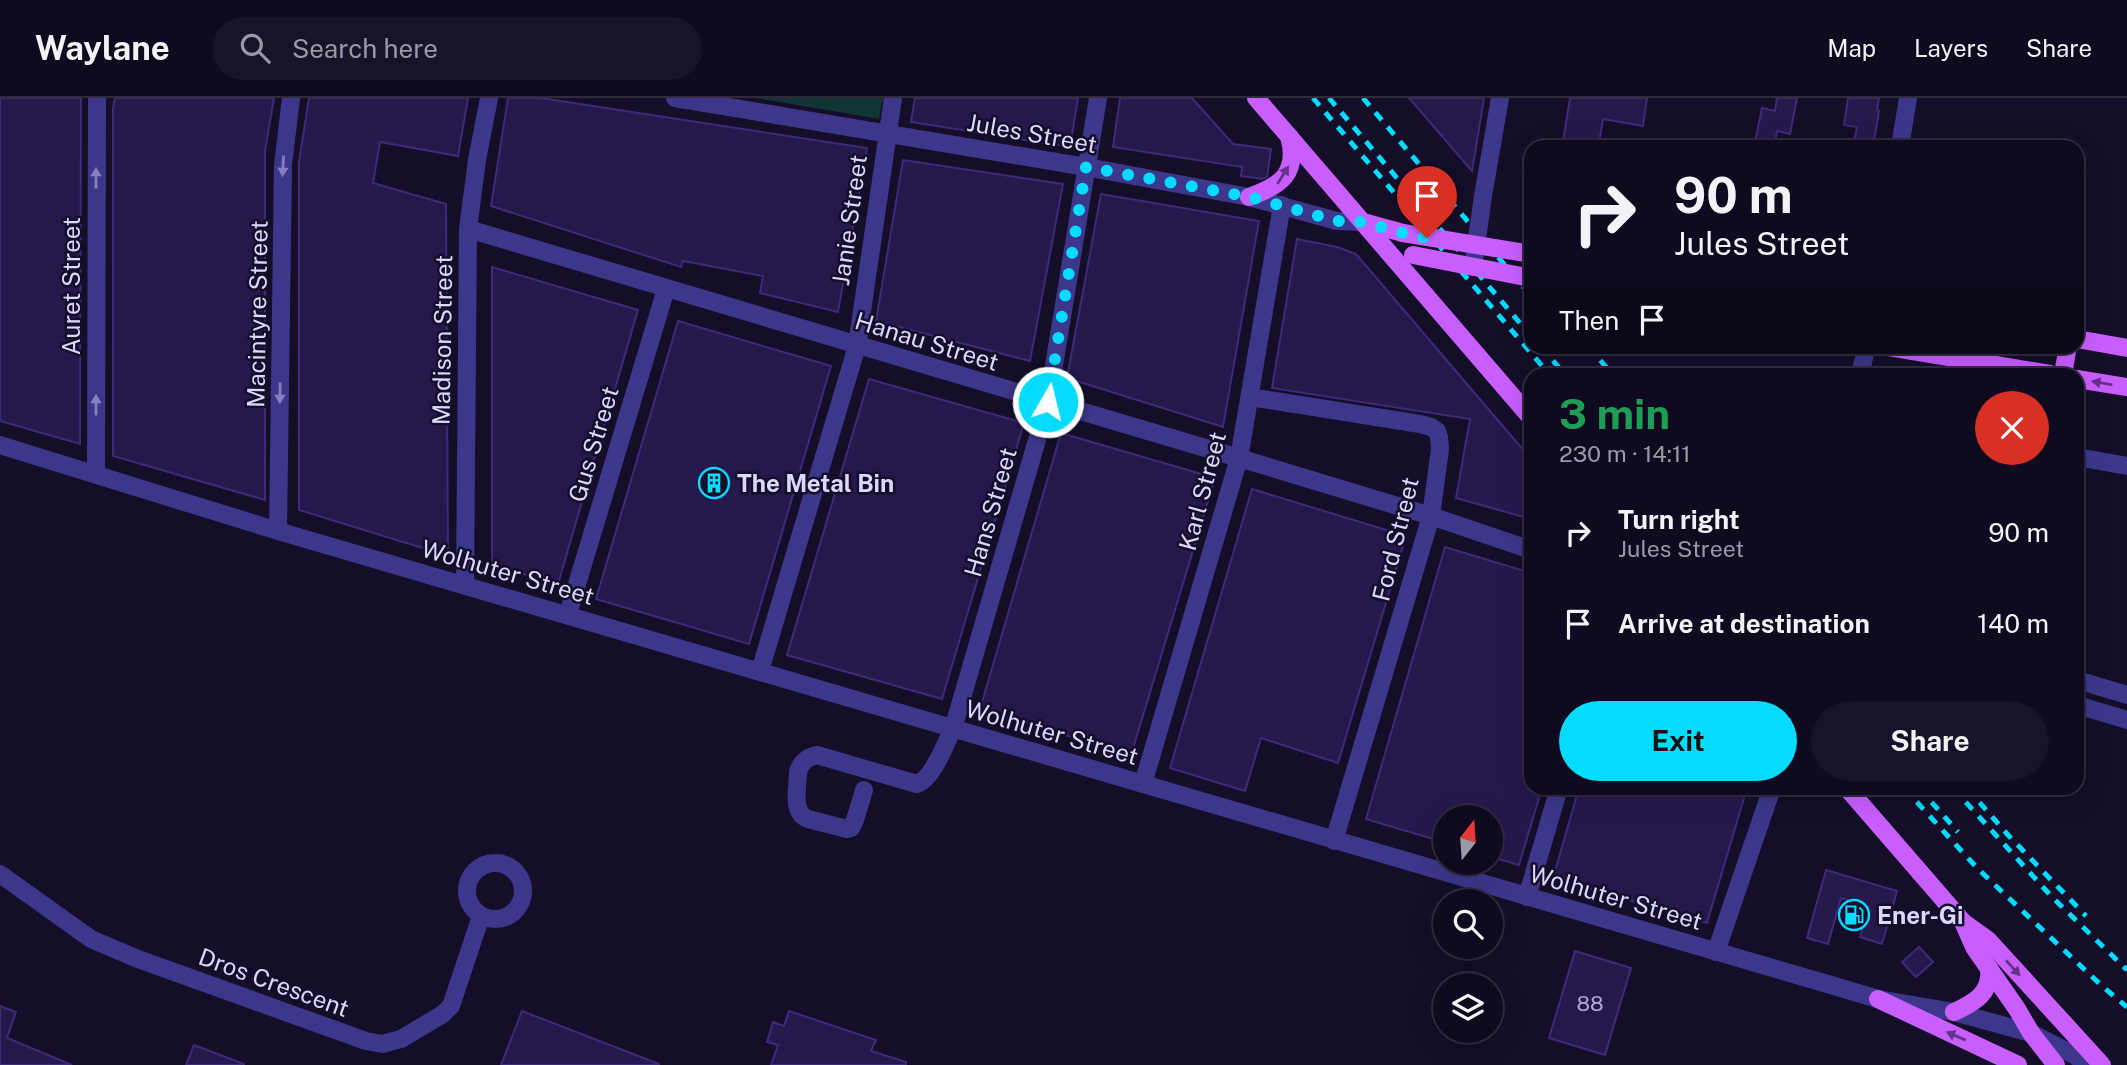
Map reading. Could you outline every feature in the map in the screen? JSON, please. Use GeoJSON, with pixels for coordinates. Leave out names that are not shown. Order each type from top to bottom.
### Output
{"type":"FeatureCollection","features":[{"type":"Feature","properties":{"kind":"main road"},"geometry":{"type":"LineString","coordinates":[[1256,98],[1524,410]]}},
{"type":"Feature","properties":{"kind":"main road"},"geometry":{"type":"LineString","coordinates":[[1250,197],[1275,187],[1285,176],[1292,149],[1289,136]]}},
{"type":"Feature","properties":{"kind":"main road","name":"Jules Street"},"geometry":{"type":"LineString","coordinates":[[1363,222],[1403,233],[1524,253]]}},
{"type":"Feature","properties":{"kind":"main road","name":"Jules Street"},"geometry":{"type":"LineString","coordinates":[[1381,245],[1413,255],[1524,277]]}},
{"type":"Feature","properties":{"kind":"main road"},"geometry":{"type":"LineString","coordinates":[[2084,340],[2127,348]]}},
{"type":"Feature","properties":{"kind":"main road"},"geometry":{"type":"LineString","coordinates":[[1930,354],[2014,368]]}},
{"type":"Feature","properties":{"kind":"main road"},"geometry":{"type":"LineString","coordinates":[[2084,380],[2127,387]]}},
{"type":"Feature","properties":{"kind":"main road"},"geometry":{"type":"LineString","coordinates":[[1853,795],[1963,922],[1988,940],[2102,1065]]}},
{"type":"Feature","properties":{"kind":"main road"},"geometry":{"type":"LineString","coordinates":[[1963,922],[1974,947],[2031,1033],[2056,1065]]}},
{"type":"Feature","properties":{"kind":"main road"},"geometry":{"type":"LineString","coordinates":[[1954,1013],[1969,1006],[1984,993],[1990,977],[1989,968]]}},
{"type":"Feature","properties":{"kind":"main road"},"geometry":{"type":"LineString","coordinates":[[1878,999],[2018,1065]]}},
{"type":"Feature","properties":{"kind":"street","name":"Auret Street"},"geometry":{"type":"LineString","coordinates":[[96,473],[97,98]]}},
{"type":"Feature","properties":{"kind":"street","name":"Macintyre Street"},"geometry":{"type":"LineString","coordinates":[[278,531],[283,165],[291,98]]}},
{"type":"Feature","properties":{"kind":"street","name":"Madison Street"},"geometry":{"type":"LineString","coordinates":[[465,585],[468,229],[489,98]]}},
{"type":"Feature","properties":{"kind":"street","name":"Janie Street"},"geometry":{"type":"LineString","coordinates":[[760,671],[857,346],[892,98]]}},
{"type":"Feature","properties":{"kind":"street","name":"Hans Street"},"geometry":{"type":"LineString","coordinates":[[864,790],[851,828],[808,819],[799,813],[799,772],[800,766],[807,759],[817,755],[917,784],[925,780],[930,773],[953,729],[1048,402],[1098,98]]}},
{"type":"Feature","properties":{"kind":"street"},"geometry":{"type":"LineString","coordinates":[[1472,267],[1500,98]]}},
{"type":"Feature","properties":{"kind":"street"},"geometry":{"type":"LineString","coordinates":[[1901,140],[1908,98]]}},
{"type":"Feature","properties":{"kind":"street","name":"Jules Street"},"geometry":{"type":"LineString","coordinates":[[687,99],[1250,197],[1337,221],[1381,245]]}},
{"type":"Feature","properties":{"kind":"street","name":"Karl Street"},"geometry":{"type":"LineString","coordinates":[[1143,784],[1240,458],[1282,205]]}},
{"type":"Feature","properties":{"kind":"street","name":"Jules Street"},"geometry":{"type":"LineString","coordinates":[[1337,221],[1363,222]]}},
{"type":"Feature","properties":{"kind":"street","name":"Hanau Street"},"geometry":{"type":"LineString","coordinates":[[468,229],[1240,458],[1431,516],[1524,548]]}},
{"type":"Feature","properties":{"kind":"street","name":"Gus Street"},"geometry":{"type":"LineString","coordinates":[[568,614],[666,289]]}},
{"type":"Feature","properties":{"kind":"street","name":"Ford Street"},"geometry":{"type":"LineString","coordinates":[[1250,397],[1432,427],[1437,431],[1440,449],[1431,516],[1334,841]]}},
{"type":"Feature","properties":{"kind":"street","name":"Wolhuter Street"},"geometry":{"type":"LineString","coordinates":[[0,445],[278,531],[1878,999],[1954,1013],[2031,1033],[2088,1065]]}},
{"type":"Feature","properties":{"kind":"street"},"geometry":{"type":"LineString","coordinates":[[2084,458],[2127,466]]}},
{"type":"Feature","properties":{"kind":"street"},"geometry":{"type":"LineString","coordinates":[[2084,682],[2127,695]]}},
{"type":"Feature","properties":{"kind":"street"},"geometry":{"type":"LineString","coordinates":[[2084,707],[2127,720]]}},
{"type":"Feature","properties":{"kind":"street"},"geometry":{"type":"LineString","coordinates":[[1527,897],[1557,795]]}},
{"type":"Feature","properties":{"kind":"street"},"geometry":{"type":"LineString","coordinates":[[1716,952],[1770,795]]}},
{"type":"Feature","properties":{"kind":"street","name":"Dros Crescent"},"geometry":{"type":"LineString","coordinates":[[0,874],[77,931],[109,947],[275,1009],[366,1041],[382,1044],[401,1039],[443,1014],[451,1006],[481,916]]}},
{"type":"Feature","properties":{"kind":"green space"},"geometry":{"type":"Polygon","coordinates":[[[756,98],[883,98],[879,119],[756,98]]]}},
{"type":"Feature","properties":{"kind":"building"},"geometry":{"type":"Polygon","coordinates":[[[0,98],[81,98],[80,444],[0,421],[0,98]]]}},
{"type":"Feature","properties":{"kind":"building"},"geometry":{"type":"Polygon","coordinates":[[[115,98],[274,98],[265,151],[265,500],[113,456],[115,98]]]}},
{"type":"Feature","properties":{"kind":"building"},"geometry":{"type":"Polygon","coordinates":[[[309,98],[468,98],[458,156],[380,142],[373,183],[446,204],[448,556],[299,510],[299,162],[309,98]]]}},
{"type":"Feature","properties":{"kind":"building"},"geometry":{"type":"Polygon","coordinates":[[[508,98],[541,98],[867,148],[838,312],[760,293],[763,276],[683,261],[681,267],[491,206],[508,98]]]}},
{"type":"Feature","properties":{"kind":"building"},"geometry":{"type":"Polygon","coordinates":[[[915,98],[1078,98],[1070,147],[911,122],[915,98]]]}},
{"type":"Feature","properties":{"kind":"building"},"geometry":{"type":"Polygon","coordinates":[[[1120,98],[1192,98],[1233,144],[1271,149],[1267,177],[1262,179],[1241,176],[1242,167],[1113,147],[1120,98]]]}},
{"type":"Feature","properties":{"kind":"building"},"geometry":{"type":"Polygon","coordinates":[[[1409,98],[1484,98],[1472,171],[1409,98]]]}},
{"type":"Feature","properties":{"kind":"building"},"geometry":{"type":"Polygon","coordinates":[[[1570,98],[1647,98],[1643,126],[1603,119],[1600,140],[1563,140],[1570,98]]]}},
{"type":"Feature","properties":{"kind":"building"},"geometry":{"type":"Polygon","coordinates":[[[1777,98],[1797,98],[1790,134],[1777,131],[1775,140],[1755,140],[1762,108],[1775,111],[1777,98]]]}},
{"type":"Feature","properties":{"kind":"building"},"geometry":{"type":"Polygon","coordinates":[[[1848,98],[1879,98],[1874,140],[1854,140],[1857,127],[1844,125],[1848,98]]]}},
{"type":"Feature","properties":{"kind":"building"},"geometry":{"type":"Polygon","coordinates":[[[903,160],[1063,184],[1030,361],[876,321],[903,160]]]}},
{"type":"Feature","properties":{"kind":"building"},"geometry":{"type":"Polygon","coordinates":[[[1101,194],[1259,221],[1223,427],[1067,378],[1101,194]]]}},
{"type":"Feature","properties":{"kind":"building"},"geometry":{"type":"Polygon","coordinates":[[[1297,239],[1337,247],[1356,254],[1524,451],[1524,517],[1456,498],[1470,419],[1272,388],[1297,239]]]}},
{"type":"Feature","properties":{"kind":"building"},"geometry":{"type":"Polygon","coordinates":[[[492,267],[638,310],[558,584],[492,565],[492,267]]]}},
{"type":"Feature","properties":{"kind":"building","name":"The Metal Bin"},"geometry":{"type":"Polygon","coordinates":[[[678,321],[831,366],[749,644],[596,599],[678,321]]]}},
{"type":"Feature","properties":{"kind":"building"},"geometry":{"type":"Polygon","coordinates":[[[869,379],[1024,423],[942,699],[787,655],[869,379]]]}},
{"type":"Feature","properties":{"kind":"building"},"geometry":{"type":"Polygon","coordinates":[[[1061,433],[1215,478],[1131,755],[980,709],[1061,433]]]}},
{"type":"Feature","properties":{"kind":"building"},"geometry":{"type":"Polygon","coordinates":[[[1252,489],[1406,536],[1338,763],[1261,738],[1245,791],[1170,768],[1252,489]]]}},
{"type":"Feature","properties":{"kind":"building"},"geometry":{"type":"Polygon","coordinates":[[[1445,547],[1524,571],[1524,795],[1540,795],[1519,865],[1503,860],[1503,805],[1433,805],[1433,839],[1366,819],[1445,547]]]}},
{"type":"Feature","properties":{"kind":"building"},"geometry":{"type":"Polygon","coordinates":[[[1577,795],[1745,795],[1707,923],[1553,878],[1577,795]]]}},
{"type":"Feature","properties":{"kind":"building"},"geometry":{"type":"Polygon","coordinates":[[[1826,870],[1897,891],[1882,944],[1860,937],[1869,907],[1841,898],[1828,944],[1807,938],[1826,870]]]}},
{"type":"Feature","properties":{"kind":"building"},"geometry":{"type":"Polygon","coordinates":[[[1919,947],[1933,962],[1916,977],[1902,962],[1919,947]]]}},
{"type":"Feature","properties":{"kind":"building"},"geometry":{"type":"Polygon","coordinates":[[[1575,951],[1631,968],[1605,1055],[1549,1038],[1575,951]]]}},
{"type":"Feature","properties":{"kind":"building"},"geometry":{"type":"Polygon","coordinates":[[[0,1006],[16,1012],[7,1038],[72,1065],[0,1065],[0,1006]]]}},
{"type":"Feature","properties":{"kind":"building"},"geometry":{"type":"Polygon","coordinates":[[[522,1011],[659,1064],[659,1065],[501,1065],[522,1011]]]}},
{"type":"Feature","properties":{"kind":"building"},"geometry":{"type":"Polygon","coordinates":[[[789,1011],[876,1040],[871,1051],[906,1062],[906,1065],[771,1065],[778,1045],[767,1042],[773,1022],[784,1026],[789,1011]]]}},
{"type":"Feature","properties":{"kind":"building"},"geometry":{"type":"Polygon","coordinates":[[[194,1045],[244,1064],[244,1065],[186,1065],[194,1045]]]}},
{"type":"Feature","properties":{"kind":"railway"},"geometry":{"type":"LineString","coordinates":[[1313,98],[1524,345]]}},
{"type":"Feature","properties":{"kind":"railway"},"geometry":{"type":"LineString","coordinates":[[1329,98],[1524,328]]}},
{"type":"Feature","properties":{"kind":"railway"},"geometry":{"type":"LineString","coordinates":[[1363,98],[1524,288]]}},
{"type":"Feature","properties":{"kind":"railway"},"geometry":{"type":"LineString","coordinates":[[1532,354],[1544,368]]}},
{"type":"Feature","properties":{"kind":"railway"},"geometry":{"type":"LineString","coordinates":[[1548,354],[1559,368]]}},
{"type":"Feature","properties":{"kind":"railway"},"geometry":{"type":"LineString","coordinates":[[1595,354],[1607,368]]}},
{"type":"Feature","properties":{"kind":"railway"},"geometry":{"type":"LineString","coordinates":[[1910,795],[1978,869],[2127,1007]]}},
{"type":"Feature","properties":{"kind":"railway"},"geometry":{"type":"LineString","coordinates":[[1925,795],[1958,832]]}},
{"type":"Feature","properties":{"kind":"railway"},"geometry":{"type":"LineString","coordinates":[[1959,795],[2052,897],[2127,970]]}},
{"type":"Feature","properties":{"kind":"railway"},"geometry":{"type":"LineString","coordinates":[[1973,795],[2086,916]]}},
{"type":"Feature","properties":{"kind":"place","name":"The Metal Bin"},"geometry":{"type":"Point","coordinates":[714,483]}},
{"type":"Feature","properties":{"kind":"place","name":"Ener-Gi"},"geometry":{"type":"Point","coordinates":[1854,915]}},
{"type":"Feature","properties":{"kind":"route"},"geometry":{"type":"LineString","coordinates":[[1048,402],[1086,167],[1250,197],[1337,221],[1363,222],[1427,238]]}}]}
